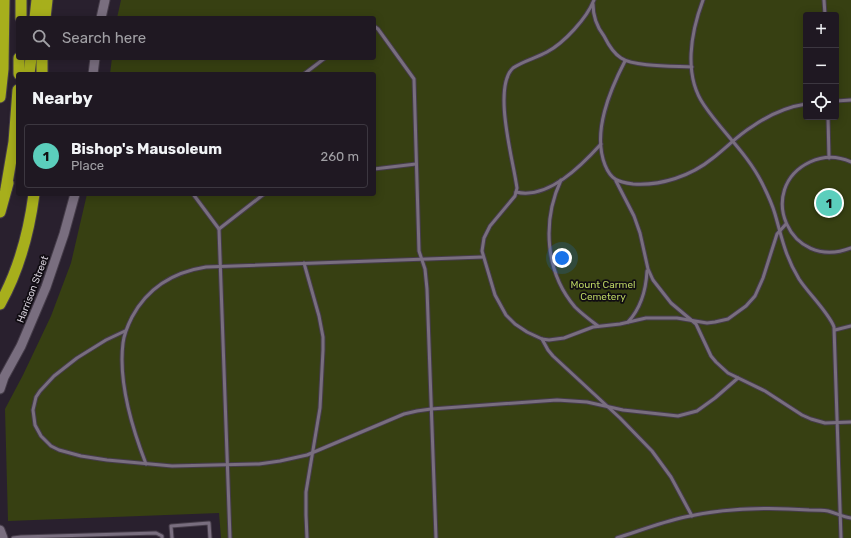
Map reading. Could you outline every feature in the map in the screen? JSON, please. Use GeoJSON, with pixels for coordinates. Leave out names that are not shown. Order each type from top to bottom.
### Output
{"type":"FeatureCollection","features":[{"type":"Feature","properties":{"kind":"highway"},"geometry":{"type":"LineString","coordinates":[[0,97],[3,69],[4,0]]}},
{"type":"Feature","properties":{"kind":"highway"},"geometry":{"type":"LineString","coordinates":[[21,0],[21,16]]}},
{"type":"Feature","properties":{"kind":"highway"},"geometry":{"type":"LineString","coordinates":[[35,16],[37,0]]}},
{"type":"Feature","properties":{"kind":"highway"},"geometry":{"type":"LineString","coordinates":[[45,16],[46,0]]}},
{"type":"Feature","properties":{"kind":"highway"},"geometry":{"type":"LineString","coordinates":[[19,60],[19,72]]}},
{"type":"Feature","properties":{"kind":"highway"},"geometry":{"type":"LineString","coordinates":[[29,72],[31,60]]}},
{"type":"Feature","properties":{"kind":"highway"},"geometry":{"type":"LineString","coordinates":[[42,60],[42,72]]}},
{"type":"Feature","properties":{"kind":"highway"},"geometry":{"type":"LineString","coordinates":[[6,189],[14,142],[16,116]]}},
{"type":"Feature","properties":{"kind":"highway"},"geometry":{"type":"LineString","coordinates":[[0,212],[16,153]]}},
{"type":"Feature","properties":{"kind":"highway"},"geometry":{"type":"LineString","coordinates":[[0,304],[11,283],[22,250],[27,233],[34,196]]}},
{"type":"Feature","properties":{"kind":"main road"},"geometry":{"type":"LineString","coordinates":[[100,16],[104,0]]}},
{"type":"Feature","properties":{"kind":"main road"},"geometry":{"type":"LineString","coordinates":[[93,72],[95,60]]}},
{"type":"Feature","properties":{"kind":"main road","name":"Harrison Street"},"geometry":{"type":"LineString","coordinates":[[0,389],[4,378],[21,346],[46,287],[64,234],[74,196]]}},
{"type":"Feature","properties":{"kind":"main road"},"geometry":{"type":"LineString","coordinates":[[0,530],[3,538]]}},
{"type":"Feature","properties":{"kind":"lane"},"geometry":{"type":"LineString","coordinates":[[703,0],[694,31],[692,45],[692,67],[695,85],[700,99],[752,164],[762,182],[774,212],[783,248],[793,269],[805,288],[832,323],[835,330],[841,538]]}},
{"type":"Feature","properties":{"kind":"lane"},"geometry":{"type":"LineString","coordinates":[[824,0],[824,12]]}},
{"type":"Feature","properties":{"kind":"lane"},"geometry":{"type":"LineString","coordinates":[[594,1],[593,12],[602,34],[612,50],[621,58],[636,64],[692,67]]}},
{"type":"Feature","properties":{"kind":"lane"},"geometry":{"type":"LineString","coordinates":[[594,1],[575,27],[560,44],[543,54],[518,65],[507,77],[504,89],[504,105],[516,182],[516,192],[515,196],[497,216],[487,232],[483,244],[483,257],[495,295],[506,315],[521,328],[535,337],[549,340],[564,338],[598,326],[656,317],[677,318],[707,323],[722,321],[734,316],[755,296],[763,278],[775,239],[779,231],[786,224]]}},
{"type":"Feature","properties":{"kind":"lane"},"geometry":{"type":"LineString","coordinates":[[376,28],[414,79],[420,251],[426,279],[436,538]]}},
{"type":"Feature","properties":{"kind":"lane"},"geometry":{"type":"LineString","coordinates":[[307,72],[322,60]]}},
{"type":"Feature","properties":{"kind":"lane"},"geometry":{"type":"LineString","coordinates":[[625,60],[606,105],[601,150],[604,163],[610,175],[616,181],[636,220],[648,269],[653,280],[664,295],[693,321],[699,329],[711,356],[728,373],[766,391],[802,415],[811,419],[825,423],[851,422]]}},
{"type":"Feature","properties":{"kind":"lane"},"geometry":{"type":"LineString","coordinates":[[839,101],[851,100]]}},
{"type":"Feature","properties":{"kind":"lane"},"geometry":{"type":"LineString","coordinates":[[616,181],[648,184],[665,182],[693,171],[707,163],[751,126],[786,108],[803,105]]}},
{"type":"Feature","properties":{"kind":"lane"},"geometry":{"type":"LineString","coordinates":[[828,120],[829,158]]}},
{"type":"Feature","properties":{"kind":"lane"},"geometry":{"type":"LineString","coordinates":[[516,192],[527,193],[539,191],[554,185],[577,167],[601,144]]}},
{"type":"Feature","properties":{"kind":"lane"},"geometry":{"type":"LineString","coordinates":[[851,162],[839,158],[821,158],[807,163],[796,172],[788,182],[782,206],[786,224],[798,240],[804,245],[816,250],[836,252],[851,248]]}},
{"type":"Feature","properties":{"kind":"lane"},"geometry":{"type":"LineString","coordinates":[[376,169],[416,164]]}},
{"type":"Feature","properties":{"kind":"lane"},"geometry":{"type":"LineString","coordinates":[[561,180],[550,215],[548,232],[551,254],[558,279],[568,297],[576,308],[598,326]]}},
{"type":"Feature","properties":{"kind":"lane"},"geometry":{"type":"LineString","coordinates":[[194,196],[219,229],[230,538]]}},
{"type":"Feature","properties":{"kind":"lane"},"geometry":{"type":"LineString","coordinates":[[219,229],[261,196]]}},
{"type":"Feature","properties":{"kind":"lane"},"geometry":{"type":"LineString","coordinates":[[146,464],[134,430],[124,384],[123,344],[125,331],[140,303],[156,287],[175,275],[206,267],[220,266],[483,257]]}},
{"type":"Feature","properties":{"kind":"lane"},"geometry":{"type":"LineString","coordinates":[[304,263],[315,299],[323,337],[320,408],[306,498],[307,538]]}},
{"type":"Feature","properties":{"kind":"lane"},"geometry":{"type":"LineString","coordinates":[[628,322],[635,313],[641,301],[647,282],[648,269]]}},
{"type":"Feature","properties":{"kind":"lane"},"geometry":{"type":"LineString","coordinates":[[835,330],[851,326]]}},
{"type":"Feature","properties":{"kind":"lane"},"geometry":{"type":"LineString","coordinates":[[125,331],[91,349],[54,376],[36,397],[33,410],[35,425],[41,436],[52,446],[59,450],[81,456],[172,466],[227,465],[280,461],[298,458],[404,414],[431,409],[558,400],[587,402],[607,407],[662,415],[684,415],[697,411],[738,378]]}},
{"type":"Feature","properties":{"kind":"lane"},"geometry":{"type":"LineString","coordinates":[[542,339],[553,356],[620,418],[659,459],[678,489],[692,516]]}},
{"type":"Feature","properties":{"kind":"lane"},"geometry":{"type":"LineString","coordinates":[[618,538],[692,516],[738,510],[772,509],[822,511],[851,518]]}},
{"type":"Feature","properties":{"kind":"lane"},"geometry":{"type":"LineString","coordinates":[[172,538],[172,526],[209,523],[210,538]]}},
{"type":"Feature","properties":{"kind":"lane"},"geometry":{"type":"LineString","coordinates":[[13,538],[20,536],[66,537],[156,534],[162,536],[162,538]]}},
{"type":"Feature","properties":{"kind":"green space","name":"Mount Carmel Cemetery"},"geometry":{"type":"Polygon","coordinates":[[[121,0],[851,0],[851,538],[221,538],[219,513],[8,521],[5,409],[51,316],[71,263],[87,196],[376,196],[376,72],[110,72],[112,60],[376,60],[376,16],[117,16],[121,0]]]}},
{"type":"Feature","properties":{"kind":"place","name":"Bishop's Mausoleum"},"geometry":{"type":"Point","coordinates":[829,203]}}]}
